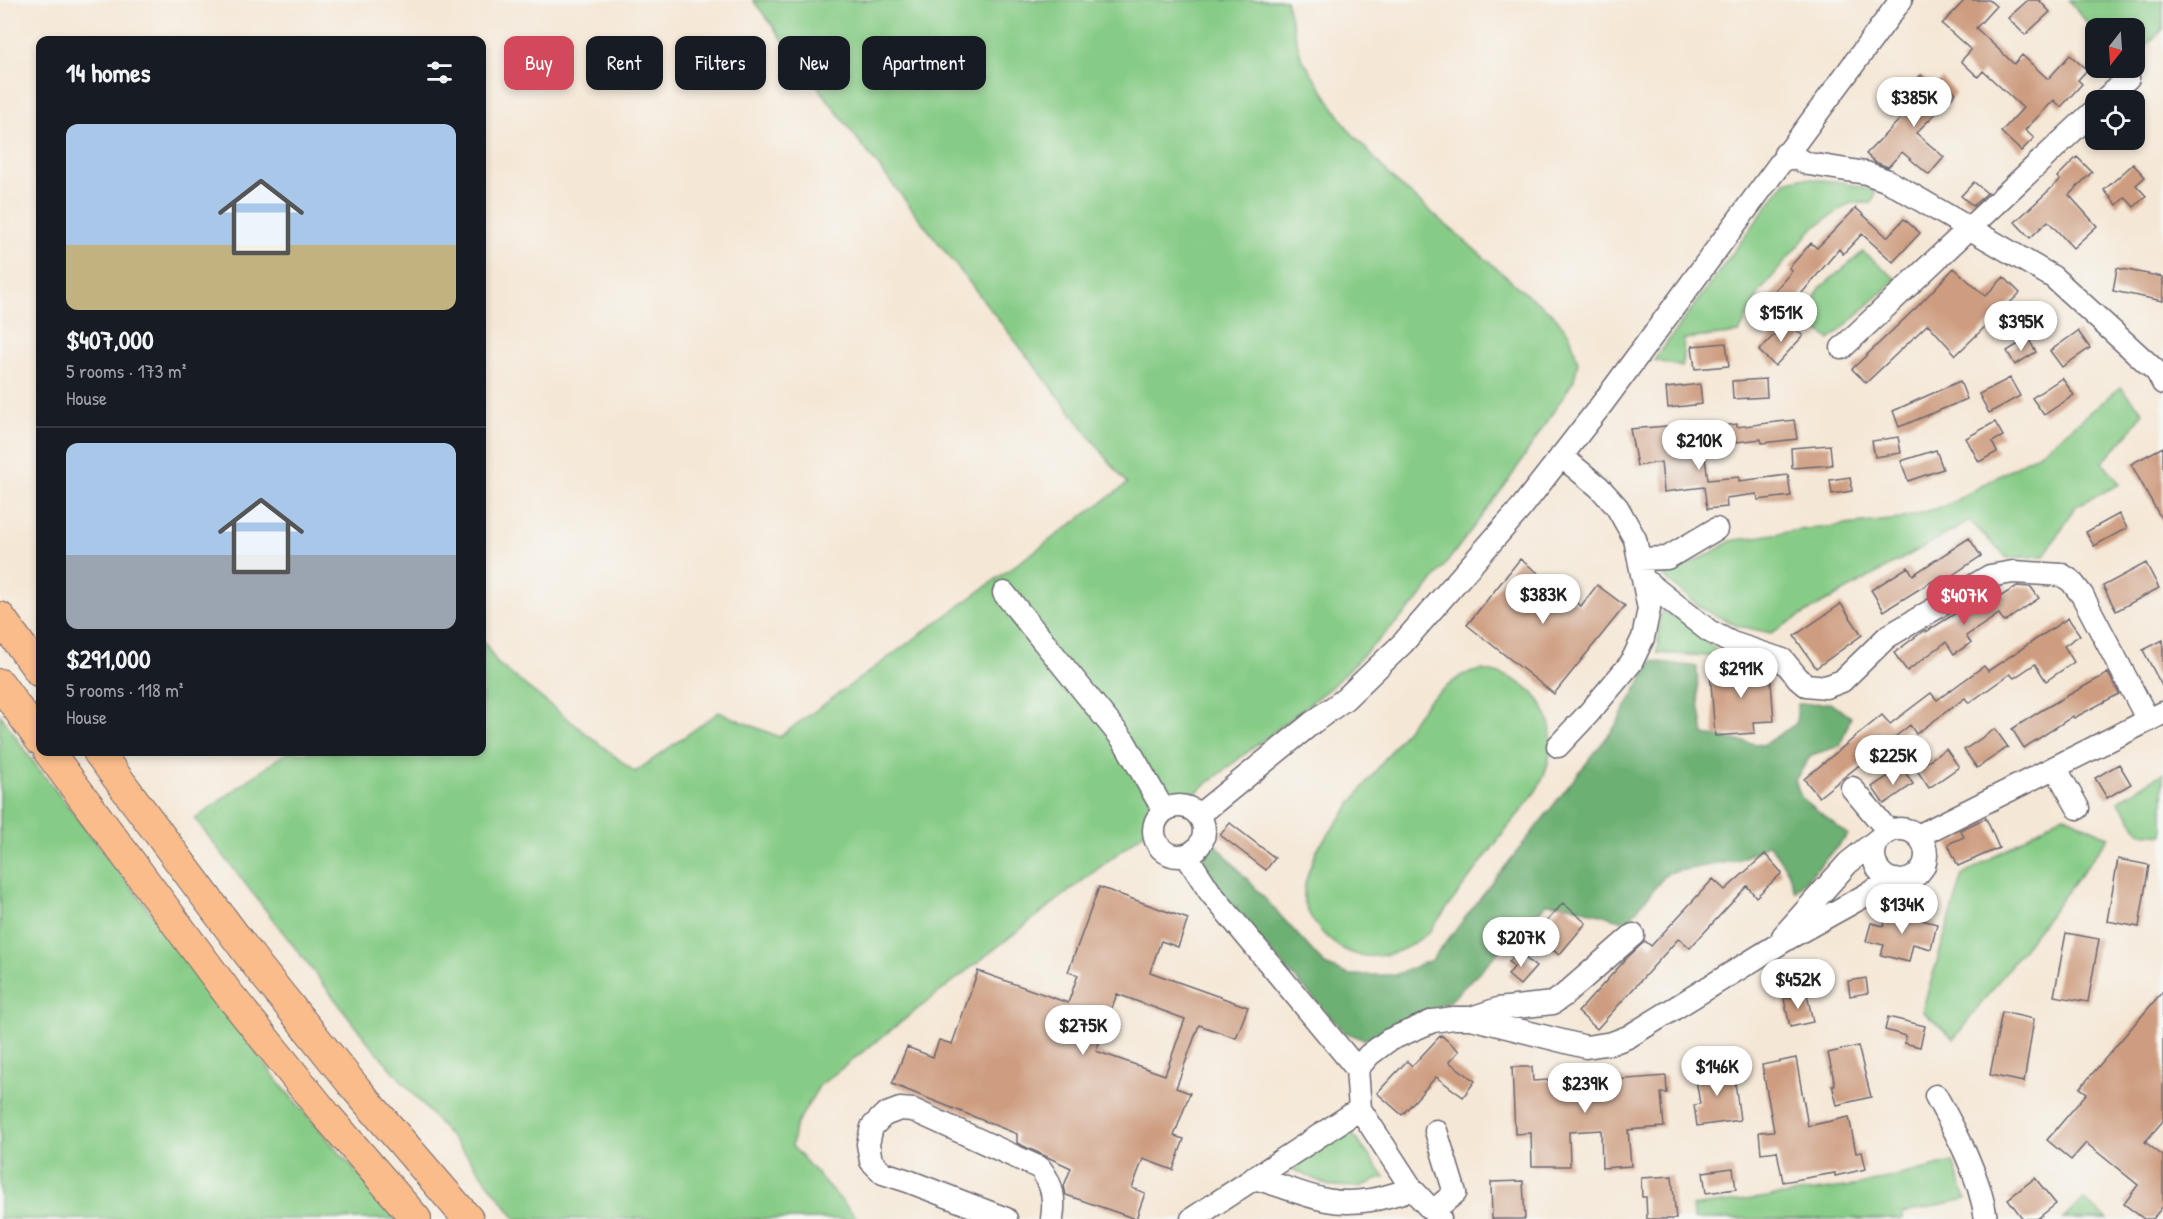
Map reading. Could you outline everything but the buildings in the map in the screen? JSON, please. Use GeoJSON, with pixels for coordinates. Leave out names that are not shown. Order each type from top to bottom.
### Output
{"type":"FeatureCollection","features":[{"type":"Feature","properties":{"kind":"main road"},"geometry":{"type":"LineString","coordinates":[[0,617],[36,666]]}},
{"type":"Feature","properties":{"kind":"main road"},"geometry":{"type":"LineString","coordinates":[[0,684],[36,734]]}},
{"type":"Feature","properties":{"kind":"main road"},"geometry":{"type":"LineString","coordinates":[[52,756],[227,992],[326,1115],[416,1219]]}},
{"type":"Feature","properties":{"kind":"main road"},"geometry":{"type":"LineString","coordinates":[[102,756],[259,968],[357,1090],[468,1219]]}},
{"type":"Feature","properties":{"kind":"street"},"geometry":{"type":"LineString","coordinates":[[1199,815],[1345,699],[1403,643],[1521,508],[1602,404],[1901,0]]}},
{"type":"Feature","properties":{"kind":"street"},"geometry":{"type":"LineString","coordinates":[[2114,90],[2127,78]]}},
{"type":"Feature","properties":{"kind":"street"},"geometry":{"type":"LineString","coordinates":[[1842,348],[2085,119]]}},
{"type":"Feature","properties":{"kind":"street"},"geometry":{"type":"LineString","coordinates":[[1785,154],[1809,164],[1866,173],[1888,181],[2053,277],[2161,375]]}},
{"type":"Feature","properties":{"kind":"street"},"geometry":{"type":"LineString","coordinates":[[1558,746],[1631,663],[1643,638],[1649,609],[1635,539],[1617,507],[1599,487],[1561,456]]}},
{"type":"Feature","properties":{"kind":"street"},"geometry":{"type":"LineString","coordinates":[[1641,569],[1667,558],[1716,529]]}},
{"type":"Feature","properties":{"kind":"street"},"geometry":{"type":"LineString","coordinates":[[1641,569],[1709,631],[1732,643],[1783,660],[1806,685],[1826,687],[1842,681],[1887,637],[1990,576],[2013,572],[2062,575],[2071,580],[2156,717],[1918,836]]}},
{"type":"Feature","properties":{"kind":"street"},"geometry":{"type":"LineString","coordinates":[[1004,593],[1124,741],[1164,811]]}},
{"type":"Feature","properties":{"kind":"street"},"geometry":{"type":"LineString","coordinates":[[2055,767],[2078,808]]}},
{"type":"Feature","properties":{"kind":"street"},"geometry":{"type":"LineString","coordinates":[[1852,788],[1885,834]]}},
{"type":"Feature","properties":{"kind":"street"},"geometry":{"type":"LineString","coordinates":[[1176,806],[1184,806],[1199,815],[1204,831],[1200,846],[1186,855],[1170,854],[1158,844],[1154,836],[1154,828],[1156,820],[1164,811],[1176,806]]}},
{"type":"Feature","properties":{"kind":"street"},"geometry":{"type":"LineString","coordinates":[[1775,946],[1801,913],[1848,863],[1885,834],[1902,829],[1918,836],[1923,843],[1926,862],[1915,876],[1907,880],[1896,880],[1888,878],[1881,872],[1874,855],[1877,845],[1885,834]]}},
{"type":"Feature","properties":{"kind":"street"},"geometry":{"type":"LineString","coordinates":[[1186,855],[1210,892],[1357,1069],[1360,1109],[1412,1189],[1436,1215],[1455,1193],[1436,1131]]}},
{"type":"Feature","properties":{"kind":"street"},"geometry":{"type":"LineString","coordinates":[[1471,1018],[1586,1047],[1612,1043],[1628,1037],[1775,946],[1896,880]]}},
{"type":"Feature","properties":{"kind":"street"},"geometry":{"type":"LineString","coordinates":[[1357,1069],[1369,1055],[1389,1040],[1433,1021],[1471,1018],[1498,1009],[1553,1003],[1633,934]]}},
{"type":"Feature","properties":{"kind":"street"},"geometry":{"type":"LineString","coordinates":[[1936,1096],[1958,1136],[1984,1203],[1986,1219]]}},
{"type":"Feature","properties":{"kind":"street"},"geometry":{"type":"LineString","coordinates":[[1006,1219],[908,1180],[883,1173],[871,1161],[868,1144],[872,1127],[884,1115],[900,1109],[913,1110],[1040,1168],[1052,1188],[1055,1202],[1052,1219]]}},
{"type":"Feature","properties":{"kind":"street"},"geometry":{"type":"LineString","coordinates":[[1192,1219],[1360,1109]]}},
{"type":"Feature","properties":{"kind":"street"},"geometry":{"type":"LineString","coordinates":[[1254,1178],[1326,1200],[1346,1202],[1376,1200],[1412,1189]]}},
{"type":"Feature","properties":{"kind":"green space"},"geometry":{"type":"Polygon","coordinates":[[[753,0],[1286,0],[1301,57],[1348,129],[1393,179],[1525,293],[1553,314],[1570,335],[1578,362],[1574,380],[1509,480],[1417,602],[1331,687],[819,1086],[795,1127],[792,1146],[858,1219],[516,1219],[470,1159],[369,1043],[195,819],[282,756],[486,756],[486,645],[497,663],[635,772],[719,712],[779,737],[1127,484],[820,90],[850,90],[850,36],[780,36],[753,0]]]}},
{"type":"Feature","properties":{"kind":"green space"},"geometry":{"type":"Polygon","coordinates":[[[2069,0],[2163,0],[2163,29],[2145,47],[2145,18],[2085,18],[2085,20],[2069,0]]]}},
{"type":"Feature","properties":{"kind":"green space"},"geometry":{"type":"Polygon","coordinates":[[[1801,178],[1842,182],[1876,191],[1872,203],[1851,203],[1812,229],[1759,293],[1739,333],[1684,339],[1682,367],[1654,360],[1785,182],[1801,178]]]}},
{"type":"Feature","properties":{"kind":"green space"},"geometry":{"type":"Polygon","coordinates":[[[1863,252],[1896,279],[1830,340],[1811,324],[1810,307],[1820,288],[1863,252]]]}},
{"type":"Feature","properties":{"kind":"green space"},"geometry":{"type":"Polygon","coordinates":[[[2121,387],[2143,412],[2133,428],[2103,462],[2120,484],[2076,506],[2044,556],[2007,558],[1970,521],[1771,633],[1738,626],[1701,608],[1663,576],[1706,556],[1731,541],[1799,530],[1900,519],[1948,505],[2043,451],[2121,387]]]}},
{"type":"Feature","properties":{"kind":"green space"},"geometry":{"type":"Polygon","coordinates":[[[1661,611],[1679,618],[1723,657],[1657,653],[1661,611]]]}},
{"type":"Feature","properties":{"kind":"green space"},"geometry":{"type":"Polygon","coordinates":[[[1652,661],[1697,667],[1698,696],[1704,735],[1763,745],[1796,724],[1798,704],[1830,703],[1851,717],[1840,746],[1811,755],[1795,780],[1801,797],[1848,835],[1795,892],[1788,871],[1769,844],[1738,860],[1667,873],[1627,922],[1569,905],[1547,903],[1450,1001],[1364,1040],[1343,1031],[1217,892],[1197,857],[1205,852],[1210,838],[1325,965],[1349,975],[1395,975],[1432,960],[1614,728],[1652,661]]]}},
{"type":"Feature","properties":{"kind":"green space"},"geometry":{"type":"Polygon","coordinates":[[[1481,670],[1518,682],[1532,692],[1542,705],[1551,737],[1550,755],[1541,782],[1528,803],[1430,931],[1402,950],[1387,955],[1357,954],[1343,949],[1330,940],[1317,926],[1306,907],[1304,893],[1306,881],[1318,848],[1428,701],[1462,675],[1481,670]]]}},
{"type":"Feature","properties":{"kind":"green space"},"geometry":{"type":"Polygon","coordinates":[[[0,714],[28,755],[165,930],[280,1084],[397,1219],[0,1219],[0,714]]]}},
{"type":"Feature","properties":{"kind":"green space"},"geometry":{"type":"Polygon","coordinates":[[[2163,773],[2163,835],[2141,833],[2118,801],[2163,773]]]}},
{"type":"Feature","properties":{"kind":"green space"},"geometry":{"type":"Polygon","coordinates":[[[2063,815],[2109,837],[1954,1039],[1922,1011],[1963,875],[2063,815]]]}},
{"type":"Feature","properties":{"kind":"green space"},"geometry":{"type":"Polygon","coordinates":[[[1351,1132],[1385,1177],[1359,1187],[1330,1186],[1287,1167],[1351,1132]]]}},
{"type":"Feature","properties":{"kind":"green space"},"geometry":{"type":"Polygon","coordinates":[[[1953,1162],[1966,1199],[1903,1213],[1903,1219],[1694,1219],[1692,1207],[1860,1185],[1953,1162]]]}},
{"type":"Feature","properties":{"kind":"green space"},"geometry":{"type":"Polygon","coordinates":[[[2083,1200],[2108,1219],[2063,1219],[2083,1200]]]}}]}
